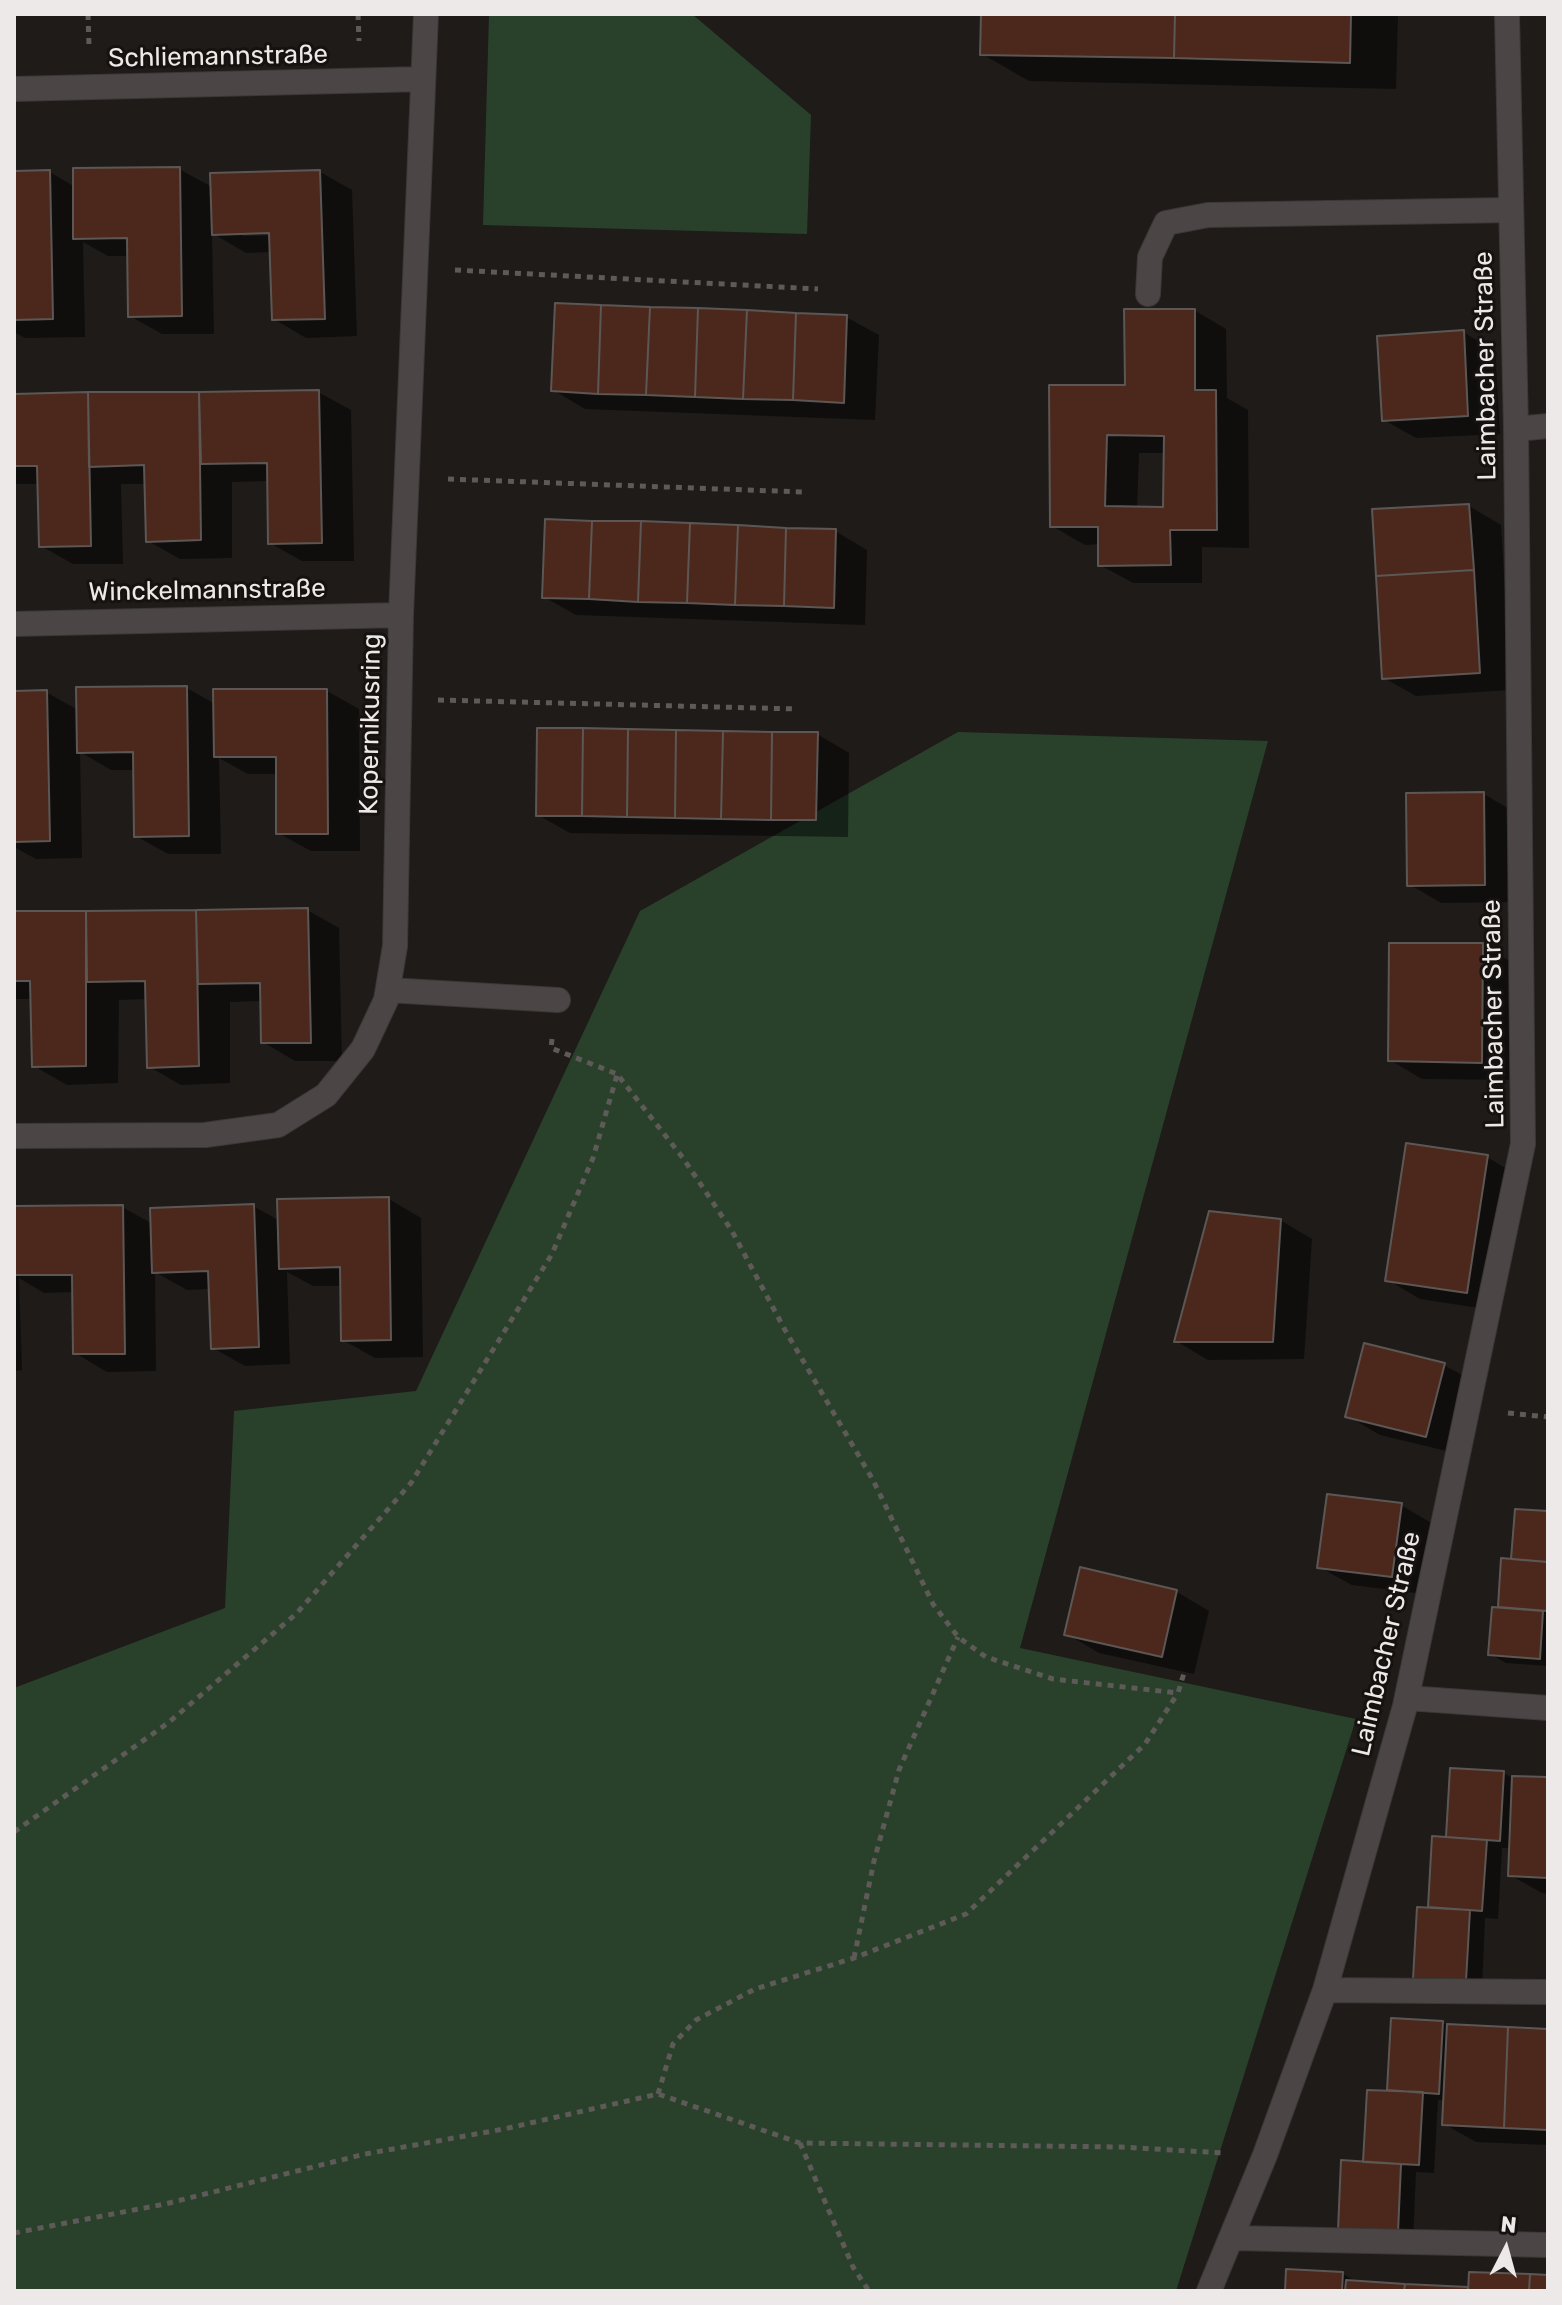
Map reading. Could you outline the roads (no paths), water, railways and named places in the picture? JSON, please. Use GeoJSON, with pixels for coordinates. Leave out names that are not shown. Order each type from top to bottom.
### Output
{"type":"FeatureCollection","features":[{"type":"Feature","properties":{"kind":"street","name":"Kopernikusring"},"geometry":{"type":"LineString","coordinates":[[14,1136],[205,1135],[278,1125],[326,1095],[363,1049],[386,1000],[395,946],[401,615],[426,14]]}},
{"type":"Feature","properties":{"kind":"street","name":"Laimbacher Straße"},"geometry":{"type":"LineString","coordinates":[[1209,2291],[1265,2155],[1325,1990],[1407,1698],[1523,1144],[1516,429],[1507,14]]}},
{"type":"Feature","properties":{"kind":"street","name":"Schliemannstraße"},"geometry":{"type":"LineString","coordinates":[[14,89],[423,79]]}},
{"type":"Feature","properties":{"kind":"street"},"geometry":{"type":"LineString","coordinates":[[1148,294],[1150,257],[1166,223],[1208,215],[1511,210]]}},
{"type":"Feature","properties":{"kind":"street"},"geometry":{"type":"LineString","coordinates":[[1516,429],[1548,426]]}},
{"type":"Feature","properties":{"kind":"street","name":"Winckelmannstraße"},"geometry":{"type":"LineString","coordinates":[[14,624],[401,615]]}},
{"type":"Feature","properties":{"kind":"street"},"geometry":{"type":"LineString","coordinates":[[388,990],[558,1000]]}},
{"type":"Feature","properties":{"kind":"street"},"geometry":{"type":"LineString","coordinates":[[1407,1698],[1548,1708]]}},
{"type":"Feature","properties":{"kind":"street"},"geometry":{"type":"LineString","coordinates":[[1325,1990],[1548,1992]]}},
{"type":"Feature","properties":{"kind":"street"},"geometry":{"type":"LineString","coordinates":[[1233,2238],[1548,2245]]}}]}
